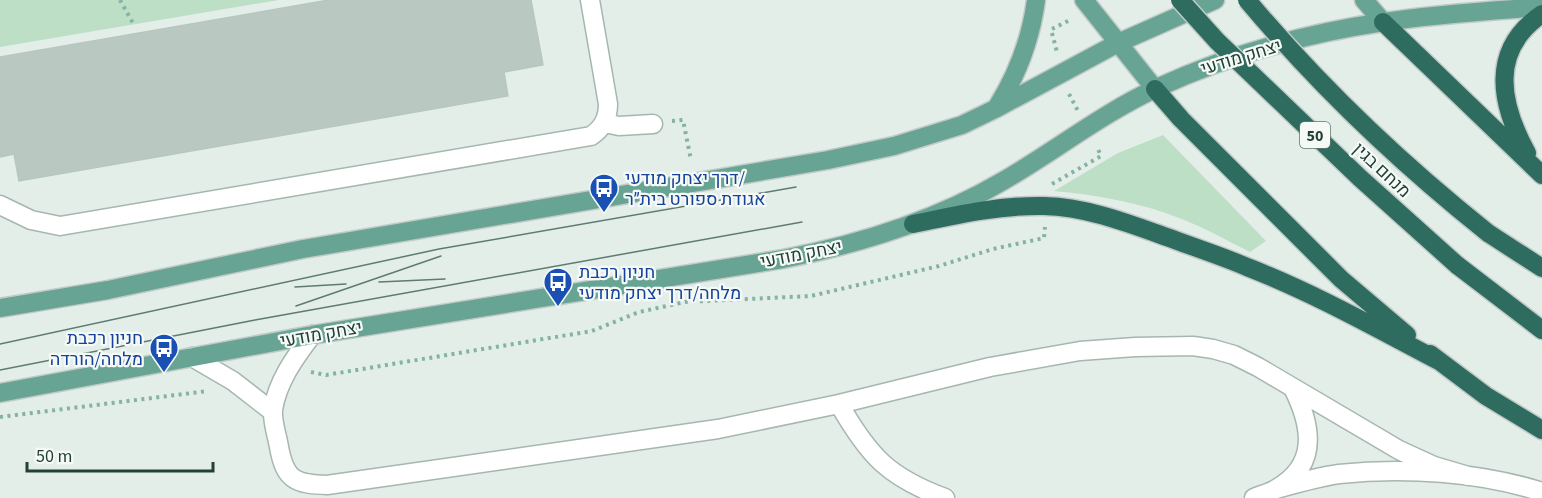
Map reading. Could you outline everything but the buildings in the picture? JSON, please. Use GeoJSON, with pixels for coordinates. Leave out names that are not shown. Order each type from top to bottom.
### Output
{"type":"FeatureCollection","features":[{"type":"Feature","properties":{"kind":"highway","name":"מנחם בגין"},"geometry":{"type":"LineString","coordinates":[[1180,0],[1217,41],[1360,178],[1457,265],[1542,330]]}},
{"type":"Feature","properties":{"kind":"highway","name":"מנחם בגין"},"geometry":{"type":"LineString","coordinates":[[1247,0],[1335,99],[1438,193],[1488,233],[1542,268]]}},
{"type":"Feature","properties":{"kind":"highway"},"geometry":{"type":"LineString","coordinates":[[1539,173],[1515,130],[1507,110],[1504,82],[1507,61],[1519,35],[1542,14]]}},
{"type":"Feature","properties":{"kind":"highway"},"geometry":{"type":"LineString","coordinates":[[1383,22],[1539,173]]}},
{"type":"Feature","properties":{"kind":"highway"},"geometry":{"type":"LineString","coordinates":[[1155,89],[1181,119],[1341,279],[1439,362],[1486,396],[1542,430]]}},
{"type":"Feature","properties":{"kind":"highway"},"geometry":{"type":"LineString","coordinates":[[913,224],[1000,208],[1045,206],[1121,220],[1248,267],[1300,290],[1357,317],[1439,362]]}},
{"type":"Feature","properties":{"kind":"main road"},"geometry":{"type":"LineString","coordinates":[[995,109],[1007,92],[1022,55],[1036,0]]}},
{"type":"Feature","properties":{"kind":"main road"},"geometry":{"type":"LineString","coordinates":[[1084,0],[1155,89]]}},
{"type":"Feature","properties":{"kind":"main road"},"geometry":{"type":"LineString","coordinates":[[0,308],[108,290],[303,249],[861,154],[927,137],[995,109],[1148,28],[1215,0]]}},
{"type":"Feature","properties":{"kind":"main road"},"geometry":{"type":"LineString","coordinates":[[1364,0],[1383,22]]}},
{"type":"Feature","properties":{"kind":"main road","name":"יצחק מודעי"},"geometry":{"type":"LineString","coordinates":[[0,393],[312,335],[783,259],[856,243],[913,224],[956,206],[1003,181],[1087,128],[1155,89],[1191,73],[1320,34],[1383,22],[1542,7]]}},
{"type":"Feature","properties":{"kind":"lane"},"geometry":{"type":"LineString","coordinates":[[0,205],[32,220],[60,226],[591,136],[604,123],[608,115],[608,104],[590,0]]}},
{"type":"Feature","properties":{"kind":"lane"},"geometry":{"type":"LineString","coordinates":[[604,123],[619,126],[654,124]]}},
{"type":"Feature","properties":{"kind":"lane"},"geometry":{"type":"LineString","coordinates":[[312,335],[284,376],[278,389],[273,412],[283,466],[294,478],[308,484],[327,485],[718,429],[839,404],[990,367],[1080,351],[1172,345],[1213,349],[1242,359],[1399,450],[1434,466],[1468,476]]}},
{"type":"Feature","properties":{"kind":"lane"},"geometry":{"type":"LineString","coordinates":[[192,357],[233,381],[273,412]]}},
{"type":"Feature","properties":{"kind":"lane"},"geometry":{"type":"LineString","coordinates":[[1276,489],[1295,474],[1304,459],[1309,443],[1308,423],[1293,388]]}},
{"type":"Feature","properties":{"kind":"lane"},"geometry":{"type":"LineString","coordinates":[[839,404],[869,452],[890,471],[916,487],[945,498]]}},
{"type":"Feature","properties":{"kind":"lane"},"geometry":{"type":"LineString","coordinates":[[1254,498],[1310,479],[1340,474],[1391,471],[1468,476],[1519,485],[1542,492]]}},
{"type":"Feature","properties":{"kind":"path"},"geometry":{"type":"LineString","coordinates":[[120,0],[134,25]]}},
{"type":"Feature","properties":{"kind":"path"},"geometry":{"type":"LineString","coordinates":[[654,124],[683,120],[691,160]]}},
{"type":"Feature","properties":{"kind":"green space"},"geometry":{"type":"Polygon","coordinates":[[[0,0],[279,0],[0,47],[0,0]]]}},
{"type":"Feature","properties":{"kind":"green space"},"geometry":{"type":"Polygon","coordinates":[[[1163,135],[1266,241],[1250,252],[1209,231],[1153,209],[1104,197],[1054,191],[1118,153],[1163,135]]]}},
{"type":"Feature","properties":{"kind":"tram line"},"geometry":{"type":"LineString","coordinates":[[0,344],[439,249],[796,187]]}},
{"type":"Feature","properties":{"kind":"tram line"},"geometry":{"type":"LineString","coordinates":[[0,370],[255,320],[802,222]]}},
{"type":"Feature","properties":{"kind":"tram line"},"geometry":{"type":"LineString","coordinates":[[296,306],[441,256]]}},
{"type":"Feature","properties":{"kind":"tram line"},"geometry":{"type":"LineString","coordinates":[[379,282],[445,279]]}},
{"type":"Feature","properties":{"kind":"tram line"},"geometry":{"type":"LineString","coordinates":[[295,287],[346,284]]}},
{"type":"Feature","properties":{"kind":"place","name":"דרך יצחק מודעי/ אגודת ספורט בית״ר"},"geometry":{"type":"Point","coordinates":[604,214]}},
{"type":"Feature","properties":{"kind":"place","name":"חניון רכבת מלחה/דרך יצחק מודעי"},"geometry":{"type":"Point","coordinates":[558,308]}},
{"type":"Feature","properties":{"kind":"place","name":"חניון רכבת מלחה/הורדה"},"geometry":{"type":"Point","coordinates":[164,374]}}]}
